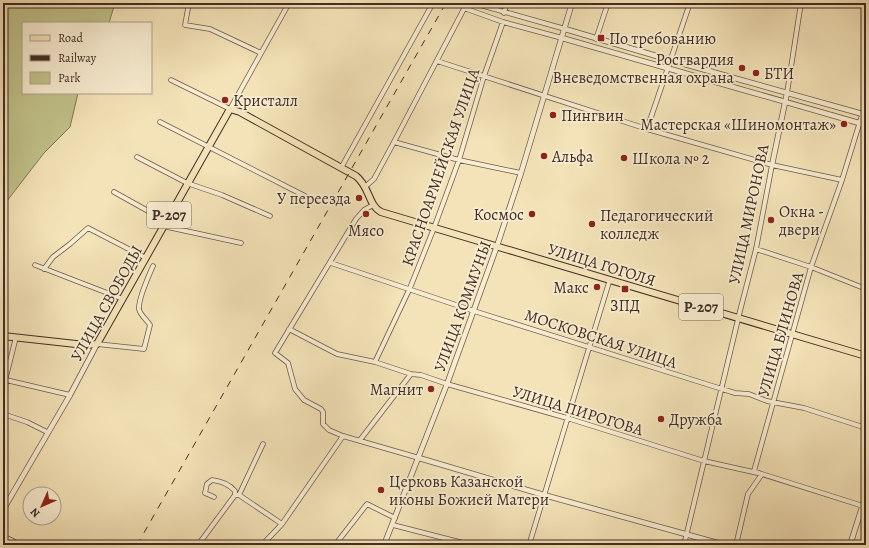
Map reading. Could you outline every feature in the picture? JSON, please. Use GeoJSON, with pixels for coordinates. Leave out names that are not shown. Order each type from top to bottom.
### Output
{"type":"FeatureCollection","features":[{"type":"Feature","properties":{"kind":"main road"},"geometry":{"type":"LineString","coordinates":[[230,109],[240,112],[350,172],[360,179],[366,186],[373,205]]}},
{"type":"Feature","properties":{"kind":"main road","name":"УЛИЦА СВОБОДЫ"},"geometry":{"type":"LineString","coordinates":[[97,344],[230,109]]}},
{"type":"Feature","properties":{"kind":"main road","name":"УЛИЦА ГОГОЛЯ"},"geometry":{"type":"LineString","coordinates":[[373,205],[380,212],[866,356]]}},
{"type":"Feature","properties":{"kind":"main road"},"geometry":{"type":"LineString","coordinates":[[3,336],[85,345],[97,344]]}},
{"type":"Feature","properties":{"kind":"street"},"geometry":{"type":"LineString","coordinates":[[189,3],[185,25],[210,29],[260,53]]}},
{"type":"Feature","properties":{"kind":"street"},"geometry":{"type":"LineString","coordinates":[[341,168],[433,3]]}},
{"type":"Feature","properties":{"kind":"street"},"geometry":{"type":"LineString","coordinates":[[366,186],[374,179],[467,3]]}},
{"type":"Feature","properties":{"kind":"street"},"geometry":{"type":"LineString","coordinates":[[473,3],[864,114],[866,102]]}},
{"type":"Feature","properties":{"kind":"street"},"geometry":{"type":"LineString","coordinates":[[504,13],[507,3]]}},
{"type":"Feature","properties":{"kind":"street","name":"УЛИЦА КОММУНЫ"},"geometry":{"type":"LineString","coordinates":[[384,545],[396,518],[447,384],[497,246],[545,96],[572,3]]}},
{"type":"Feature","properties":{"kind":"street"},"geometry":{"type":"LineString","coordinates":[[596,39],[608,3]]}},
{"type":"Feature","properties":{"kind":"street"},"geometry":{"type":"LineString","coordinates":[[647,129],[690,3]]}},
{"type":"Feature","properties":{"kind":"street","name":"УЛИЦА МИРОНОВА"},"geometry":{"type":"LineString","coordinates":[[684,545],[756,249],[787,93],[801,3]]}},
{"type":"Feature","properties":{"kind":"street","name":"УЛИЦА СВОБОДЫ"},"geometry":{"type":"LineString","coordinates":[[230,109],[287,4]]}},
{"type":"Feature","properties":{"kind":"street"},"geometry":{"type":"LineString","coordinates":[[464,8],[503,22],[866,126]]}},
{"type":"Feature","properties":{"kind":"street","name":"КРАСНОАРМЕЙСКАЯ УЛИЦА"},"geometry":{"type":"LineString","coordinates":[[375,362],[410,288],[434,228],[459,160],[484,76],[503,22]]}},
{"type":"Feature","properties":{"kind":"street"},"geometry":{"type":"LineString","coordinates":[[437,61],[647,129],[772,165],[842,180]]}},
{"type":"Feature","properties":{"kind":"street"},"geometry":{"type":"LineString","coordinates":[[171,80],[230,109]]}},
{"type":"Feature","properties":{"kind":"street","name":"УЛИЦА БЛИНОВА"},"geometry":{"type":"LineString","coordinates":[[762,474],[754,470],[792,333],[811,267],[842,180],[859,123],[864,114]]}},
{"type":"Feature","properties":{"kind":"street"},"geometry":{"type":"LineString","coordinates":[[160,122],[305,196]]}},
{"type":"Feature","properties":{"kind":"street"},"geometry":{"type":"LineString","coordinates":[[394,142],[459,160],[521,173]]}},
{"type":"Feature","properties":{"kind":"street"},"geometry":{"type":"LineString","coordinates":[[137,157],[187,183],[222,195],[270,216]]}},
{"type":"Feature","properties":{"kind":"street"},"geometry":{"type":"LineString","coordinates":[[114,192],[165,223],[241,242]]}},
{"type":"Feature","properties":{"kind":"street"},"geometry":{"type":"LineString","coordinates":[[373,205],[364,210],[356,219],[331,263],[275,353],[288,362],[295,390],[304,400],[321,409],[323,412],[324,424],[329,430],[343,436],[544,495],[725,545]]}},
{"type":"Feature","properties":{"kind":"street"},"geometry":{"type":"LineString","coordinates":[[44,269],[53,257],[88,228],[146,258]]}},
{"type":"Feature","properties":{"kind":"street"},"geometry":{"type":"LineString","coordinates":[[756,249],[811,267],[866,289]]}},
{"type":"Feature","properties":{"kind":"street","name":"МОСКОВСКАЯ УЛИЦА"},"geometry":{"type":"LineString","coordinates":[[331,263],[410,288],[474,311],[722,389],[735,393],[749,394],[773,402],[804,408],[866,428]]}},
{"type":"Feature","properties":{"kind":"street"},"geometry":{"type":"LineString","coordinates":[[35,265],[123,299]]}},
{"type":"Feature","properties":{"kind":"street"},"geometry":{"type":"LineString","coordinates":[[97,344],[144,349],[150,325],[139,309],[153,266]]}},
{"type":"Feature","properties":{"kind":"street"},"geometry":{"type":"LineString","coordinates":[[529,545],[610,279]]}},
{"type":"Feature","properties":{"kind":"street","name":"УЛИЦА ПИРОГОВА"},"geometry":{"type":"LineString","coordinates":[[289,329],[337,354],[375,362],[411,374],[422,375],[447,384],[567,418],[704,461],[762,474],[863,506]]}},
{"type":"Feature","properties":{"kind":"street"},"geometry":{"type":"LineString","coordinates":[[3,389],[16,337]]}},
{"type":"Feature","properties":{"kind":"street","name":"УЛИЦА СВОБОДЫ"},"geometry":{"type":"LineString","coordinates":[[3,510],[47,432],[70,395],[97,344]]}},
{"type":"Feature","properties":{"kind":"street"},"geometry":{"type":"LineString","coordinates":[[360,440],[411,374]]}},
{"type":"Feature","properties":{"kind":"street"},"geometry":{"type":"LineString","coordinates":[[6,380],[70,395]]}},
{"type":"Feature","properties":{"kind":"street"},"geometry":{"type":"LineString","coordinates":[[3,414],[27,422],[47,432]]}},
{"type":"Feature","properties":{"kind":"street"},"geometry":{"type":"LineString","coordinates":[[262,545],[282,524],[343,436]]}},
{"type":"Feature","properties":{"kind":"street"},"geometry":{"type":"LineString","coordinates":[[198,545],[237,495],[264,444]]}},
{"type":"Feature","properties":{"kind":"street"},"geometry":{"type":"LineString","coordinates":[[736,545],[748,494],[762,474]]}},
{"type":"Feature","properties":{"kind":"street"},"geometry":{"type":"LineString","coordinates":[[214,497],[205,493],[207,484],[212,480],[227,484],[235,491],[237,495],[282,524]]}},
{"type":"Feature","properties":{"kind":"street"},"geometry":{"type":"LineString","coordinates":[[850,545],[866,496]]}},
{"type":"Feature","properties":{"kind":"street"},"geometry":{"type":"LineString","coordinates":[[335,545],[367,504],[396,518]]}},
{"type":"Feature","properties":{"kind":"street"},"geometry":{"type":"LineString","coordinates":[[393,525],[471,545]]}},
{"type":"Feature","properties":{"kind":"street"},"geometry":{"type":"LineString","coordinates":[[3,536],[22,545]]}},
{"type":"Feature","properties":{"kind":"green space"},"geometry":{"type":"Polygon","coordinates":[[[3,3],[115,3],[109,22],[22,22],[22,94],[78,94],[70,127],[44,153],[3,206],[3,3]]]}},
{"type":"Feature","properties":{"kind":"railway"},"geometry":{"type":"LineString","coordinates":[[137,545],[446,3]]}},
{"type":"Feature","properties":{"kind":"place","name":"По требованию"},"geometry":{"type":"Point","coordinates":[601,38]}},
{"type":"Feature","properties":{"kind":"place","name":"Росгвардия Вневедомственная охрана"},"geometry":{"type":"Point","coordinates":[742,68]}},
{"type":"Feature","properties":{"kind":"place","name":"БТИ"},"geometry":{"type":"Point","coordinates":[756,73]}},
{"type":"Feature","properties":{"kind":"place","name":"Кристалл"},"geometry":{"type":"Point","coordinates":[225,100]}},
{"type":"Feature","properties":{"kind":"place","name":"Пингвин"},"geometry":{"type":"Point","coordinates":[553,115]}},
{"type":"Feature","properties":{"kind":"place","name":"Мастерская «Шиномонтаж»"},"geometry":{"type":"Point","coordinates":[844,124]}},
{"type":"Feature","properties":{"kind":"place","name":"Альфа"},"geometry":{"type":"Point","coordinates":[544,156]}},
{"type":"Feature","properties":{"kind":"place","name":"Школа № 2"},"geometry":{"type":"Point","coordinates":[624,158]}},
{"type":"Feature","properties":{"kind":"place","name":"У переезда"},"geometry":{"type":"Point","coordinates":[359,198]}},
{"type":"Feature","properties":{"kind":"place","name":"Мясо"},"geometry":{"type":"Point","coordinates":[366,214]}},
{"type":"Feature","properties":{"kind":"place","name":"Космос"},"geometry":{"type":"Point","coordinates":[532,214]}},
{"type":"Feature","properties":{"kind":"place","name":"Окна - двери"},"geometry":{"type":"Point","coordinates":[771,220]}},
{"type":"Feature","properties":{"kind":"place","name":"Педагогический колледж"},"geometry":{"type":"Point","coordinates":[592,224]}},
{"type":"Feature","properties":{"kind":"place","name":"Макс"},"geometry":{"type":"Point","coordinates":[597,287]}},
{"type":"Feature","properties":{"kind":"place","name":"ЗПД"},"geometry":{"type":"Point","coordinates":[625,289]}},
{"type":"Feature","properties":{"kind":"place","name":"Магнит"},"geometry":{"type":"Point","coordinates":[431,389]}},
{"type":"Feature","properties":{"kind":"place","name":"Дружба"},"geometry":{"type":"Point","coordinates":[661,419]}},
{"type":"Feature","properties":{"kind":"place","name":"Церковь Казанской иконы Божией Матери"},"geometry":{"type":"Point","coordinates":[381,490]}}]}
